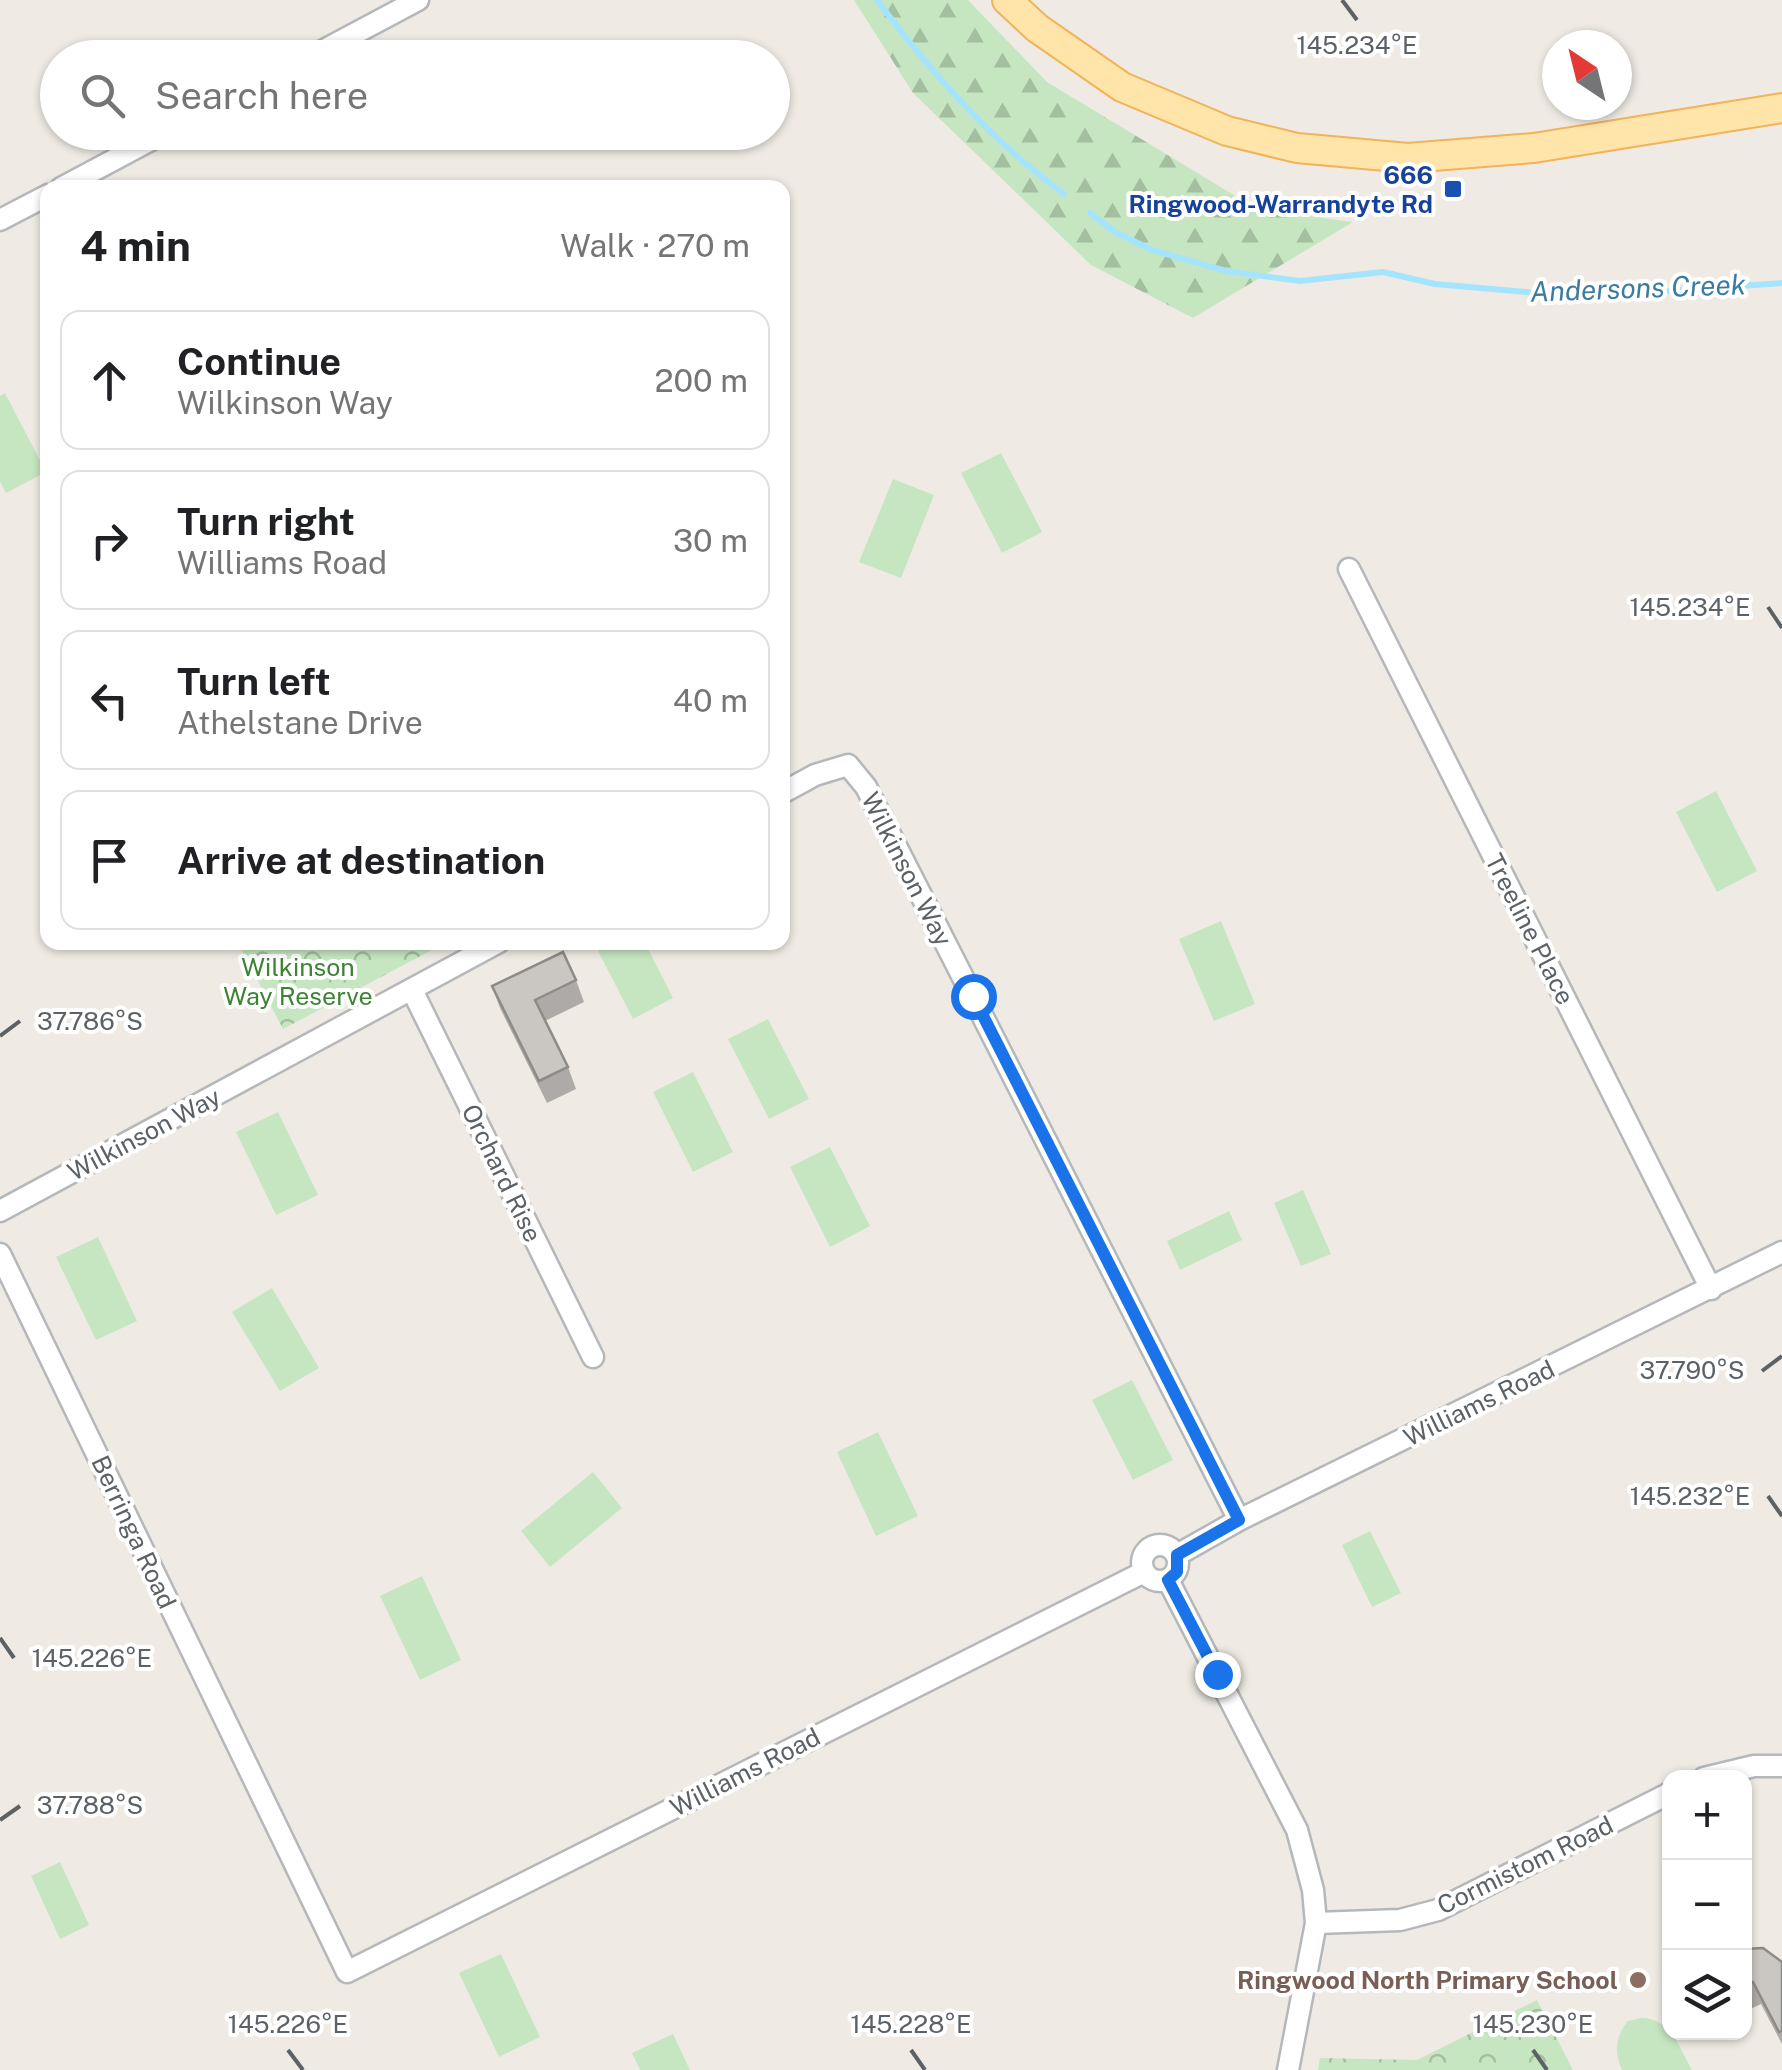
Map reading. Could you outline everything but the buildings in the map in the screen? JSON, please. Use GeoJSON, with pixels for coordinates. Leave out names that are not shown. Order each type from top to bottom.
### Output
{"type":"FeatureCollection","features":[{"type":"Feature","properties":{"kind":"main road"},"geometry":{"type":"LineString","coordinates":[[1007,0],[1037,28],[1122,87],[1227,131],[1297,148],[1408,158],[1498,151],[1782,108]]}},
{"type":"Feature","properties":{"kind":"street"},"geometry":{"type":"LineString","coordinates":[[343,40],[418,0]]}},
{"type":"Feature","properties":{"kind":"street"},"geometry":{"type":"LineString","coordinates":[[97,179],[140,150]]}},
{"type":"Feature","properties":{"kind":"street"},"geometry":{"type":"LineString","coordinates":[[0,220],[40,199]]}},
{"type":"Feature","properties":{"kind":"street","name":"Treeline Place"},"geometry":{"type":"LineString","coordinates":[[1349,569],[1710,1289]]}},
{"type":"Feature","properties":{"kind":"street","name":"Wilkinson Way"},"geometry":{"type":"LineString","coordinates":[[790,788],[848,765],[866,787],[1239,1520]]}},
{"type":"Feature","properties":{"kind":"street","name":"Wilkinson Way"},"geometry":{"type":"LineString","coordinates":[[0,1211],[484,950]]}},
{"type":"Feature","properties":{"kind":"street","name":"Orchard Rise"},"geometry":{"type":"LineString","coordinates":[[412,990],[592,1357]]}},
{"type":"Feature","properties":{"kind":"street","name":"Williams Road"},"geometry":{"type":"LineString","coordinates":[[1177,1555],[1239,1520],[1782,1252]]}},
{"type":"Feature","properties":{"kind":"street","name":"Berringa Road"},"geometry":{"type":"LineString","coordinates":[[0,1254],[347,1972]]}},
{"type":"Feature","properties":{"kind":"street"},"geometry":{"type":"LineString","coordinates":[[1155,1546],[1168,1546],[1177,1555],[1177,1572],[1168,1580],[1152,1580],[1144,1572],[1142,1559],[1155,1546]]}},
{"type":"Feature","properties":{"kind":"street","name":"Williams Road"},"geometry":{"type":"LineString","coordinates":[[347,1972],[1144,1572]]}},
{"type":"Feature","properties":{"kind":"street"},"geometry":{"type":"LineString","coordinates":[[1168,1580],[1297,1830],[1314,1890],[1316,1923],[1288,2070]]}},
{"type":"Feature","properties":{"kind":"street"},"geometry":{"type":"LineString","coordinates":[[1737,1770],[1782,1766]]}},
{"type":"Feature","properties":{"kind":"street","name":"Cormistom Road"},"geometry":{"type":"LineString","coordinates":[[1316,1923],[1400,1920],[1438,1910],[1662,1796]]}},
{"type":"Feature","properties":{"kind":"green space"},"geometry":{"type":"Polygon","coordinates":[[[854,0],[968,0],[1047,82],[1257,209],[1353,222],[1193,318],[1091,265],[913,93],[854,0]]]}},
{"type":"Feature","properties":{"kind":"green space"},"geometry":{"type":"Polygon","coordinates":[[[5,393],[40,460],[40,475],[6,493],[0,482],[0,396],[5,393]]]}},
{"type":"Feature","properties":{"kind":"green space"},"geometry":{"type":"Polygon","coordinates":[[[1001,453],[1042,532],[1002,553],[961,473],[1001,453]]]}},
{"type":"Feature","properties":{"kind":"green space"},"geometry":{"type":"Polygon","coordinates":[[[893,479],[934,495],[901,578],[859,562],[893,479]]]}},
{"type":"Feature","properties":{"kind":"green space"},"geometry":{"type":"Polygon","coordinates":[[[1716,791],[1757,871],[1717,892],[1676,812],[1716,791]]]}},
{"type":"Feature","properties":{"kind":"green space"},"geometry":{"type":"Polygon","coordinates":[[[1221,921],[1255,1004],[1214,1021],[1179,939],[1221,921]]]}},
{"type":"Feature","properties":{"kind":"green space","name":"Wilkinson Way Reserve"},"geometry":{"type":"Polygon","coordinates":[[[242,950],[432,950],[283,1029],[242,950]]]}},
{"type":"Feature","properties":{"kind":"green space"},"geometry":{"type":"Polygon","coordinates":[[[598,950],[649,950],[673,998],[633,1019],[598,950]]]}},
{"type":"Feature","properties":{"kind":"green space"},"geometry":{"type":"Polygon","coordinates":[[[768,1019],[809,1099],[769,1119],[728,1039],[768,1019]]]}},
{"type":"Feature","properties":{"kind":"green space"},"geometry":{"type":"Polygon","coordinates":[[[693,1072],[733,1152],[693,1172],[653,1092],[693,1072]]]}},
{"type":"Feature","properties":{"kind":"green space"},"geometry":{"type":"Polygon","coordinates":[[[278,1112],[318,1195],[276,1215],[236,1132],[278,1112]]]}},
{"type":"Feature","properties":{"kind":"green space"},"geometry":{"type":"Polygon","coordinates":[[[830,1147],[870,1226],[830,1247],[790,1167],[830,1147]]]}},
{"type":"Feature","properties":{"kind":"green space"},"geometry":{"type":"Polygon","coordinates":[[[1303,1190],[1331,1254],[1301,1266],[1274,1203],[1303,1190]]]}},
{"type":"Feature","properties":{"kind":"green space"},"geometry":{"type":"Polygon","coordinates":[[[1229,1211],[1242,1240],[1180,1270],[1167,1241],[1229,1211]]]}},
{"type":"Feature","properties":{"kind":"green space"},"geometry":{"type":"Polygon","coordinates":[[[98,1237],[137,1321],[96,1340],[56,1257],[98,1237]]]}},
{"type":"Feature","properties":{"kind":"green space"},"geometry":{"type":"Polygon","coordinates":[[[272,1288],[319,1368],[280,1391],[232,1312],[272,1288]]]}},
{"type":"Feature","properties":{"kind":"green space"},"geometry":{"type":"Polygon","coordinates":[[[1132,1380],[1173,1460],[1133,1480],[1092,1400],[1132,1380]]]}},
{"type":"Feature","properties":{"kind":"green space"},"geometry":{"type":"Polygon","coordinates":[[[878,1432],[918,1516],[876,1536],[837,1452],[878,1432]]]}},
{"type":"Feature","properties":{"kind":"green space"},"geometry":{"type":"Polygon","coordinates":[[[593,1472],[622,1508],[550,1567],[521,1531],[593,1472]]]}},
{"type":"Feature","properties":{"kind":"green space"},"geometry":{"type":"Polygon","coordinates":[[[1370,1531],[1401,1593],[1372,1607],[1342,1545],[1370,1531]]]}},
{"type":"Feature","properties":{"kind":"green space"},"geometry":{"type":"Polygon","coordinates":[[[422,1576],[461,1660],[420,1680],[380,1596],[422,1576]]]}},
{"type":"Feature","properties":{"kind":"green space"},"geometry":{"type":"Polygon","coordinates":[[[60,1862],[89,1925],[60,1939],[31,1876],[60,1862]]]}},
{"type":"Feature","properties":{"kind":"green space"},"geometry":{"type":"Polygon","coordinates":[[[501,1954],[540,2037],[499,2057],[459,1973],[501,1954]]]}},
{"type":"Feature","properties":{"kind":"green space"},"geometry":{"type":"Polygon","coordinates":[[[1537,2000],[1573,2070],[1318,2070],[1320,2058],[1417,2060],[1537,2000]]]}},
{"type":"Feature","properties":{"kind":"green space"},"geometry":{"type":"Polygon","coordinates":[[[1640,2018],[1659,2022],[1662,2040],[1676,2040],[1692,2070],[1622,2070],[1618,2039],[1628,2021],[1640,2018]]]}},
{"type":"Feature","properties":{"kind":"green space"},"geometry":{"type":"Polygon","coordinates":[[[673,2034],[690,2070],[640,2070],[632,2053],[673,2034]]]}},
{"type":"Feature","properties":{"kind":"waterway","name":"Andersons Creek"},"geometry":{"type":"LineString","coordinates":[[877,0],[963,104],[1011,151],[1064,194]]}},
{"type":"Feature","properties":{"kind":"waterway","name":"Andersons Creek"},"geometry":{"type":"LineString","coordinates":[[1090,213],[1115,232],[1152,250],[1226,271],[1300,281],[1383,272],[1435,284],[1548,294],[1622,294],[1782,283]]}},
{"type":"Feature","properties":{"kind":"place","name":"666 Ringwood-Warrandyte Rd"},"geometry":{"type":"Point","coordinates":[1453,189]}},
{"type":"Feature","properties":{"kind":"place","name":"Ringwood North Primary School"},"geometry":{"type":"Point","coordinates":[1638,1980]}},
{"type":"Feature","properties":{"kind":"route"},"geometry":{"type":"LineString","coordinates":[[973,996],[1239,1520],[1177,1555],[1177,1572],[1168,1580],[1217,1674]]}}]}
